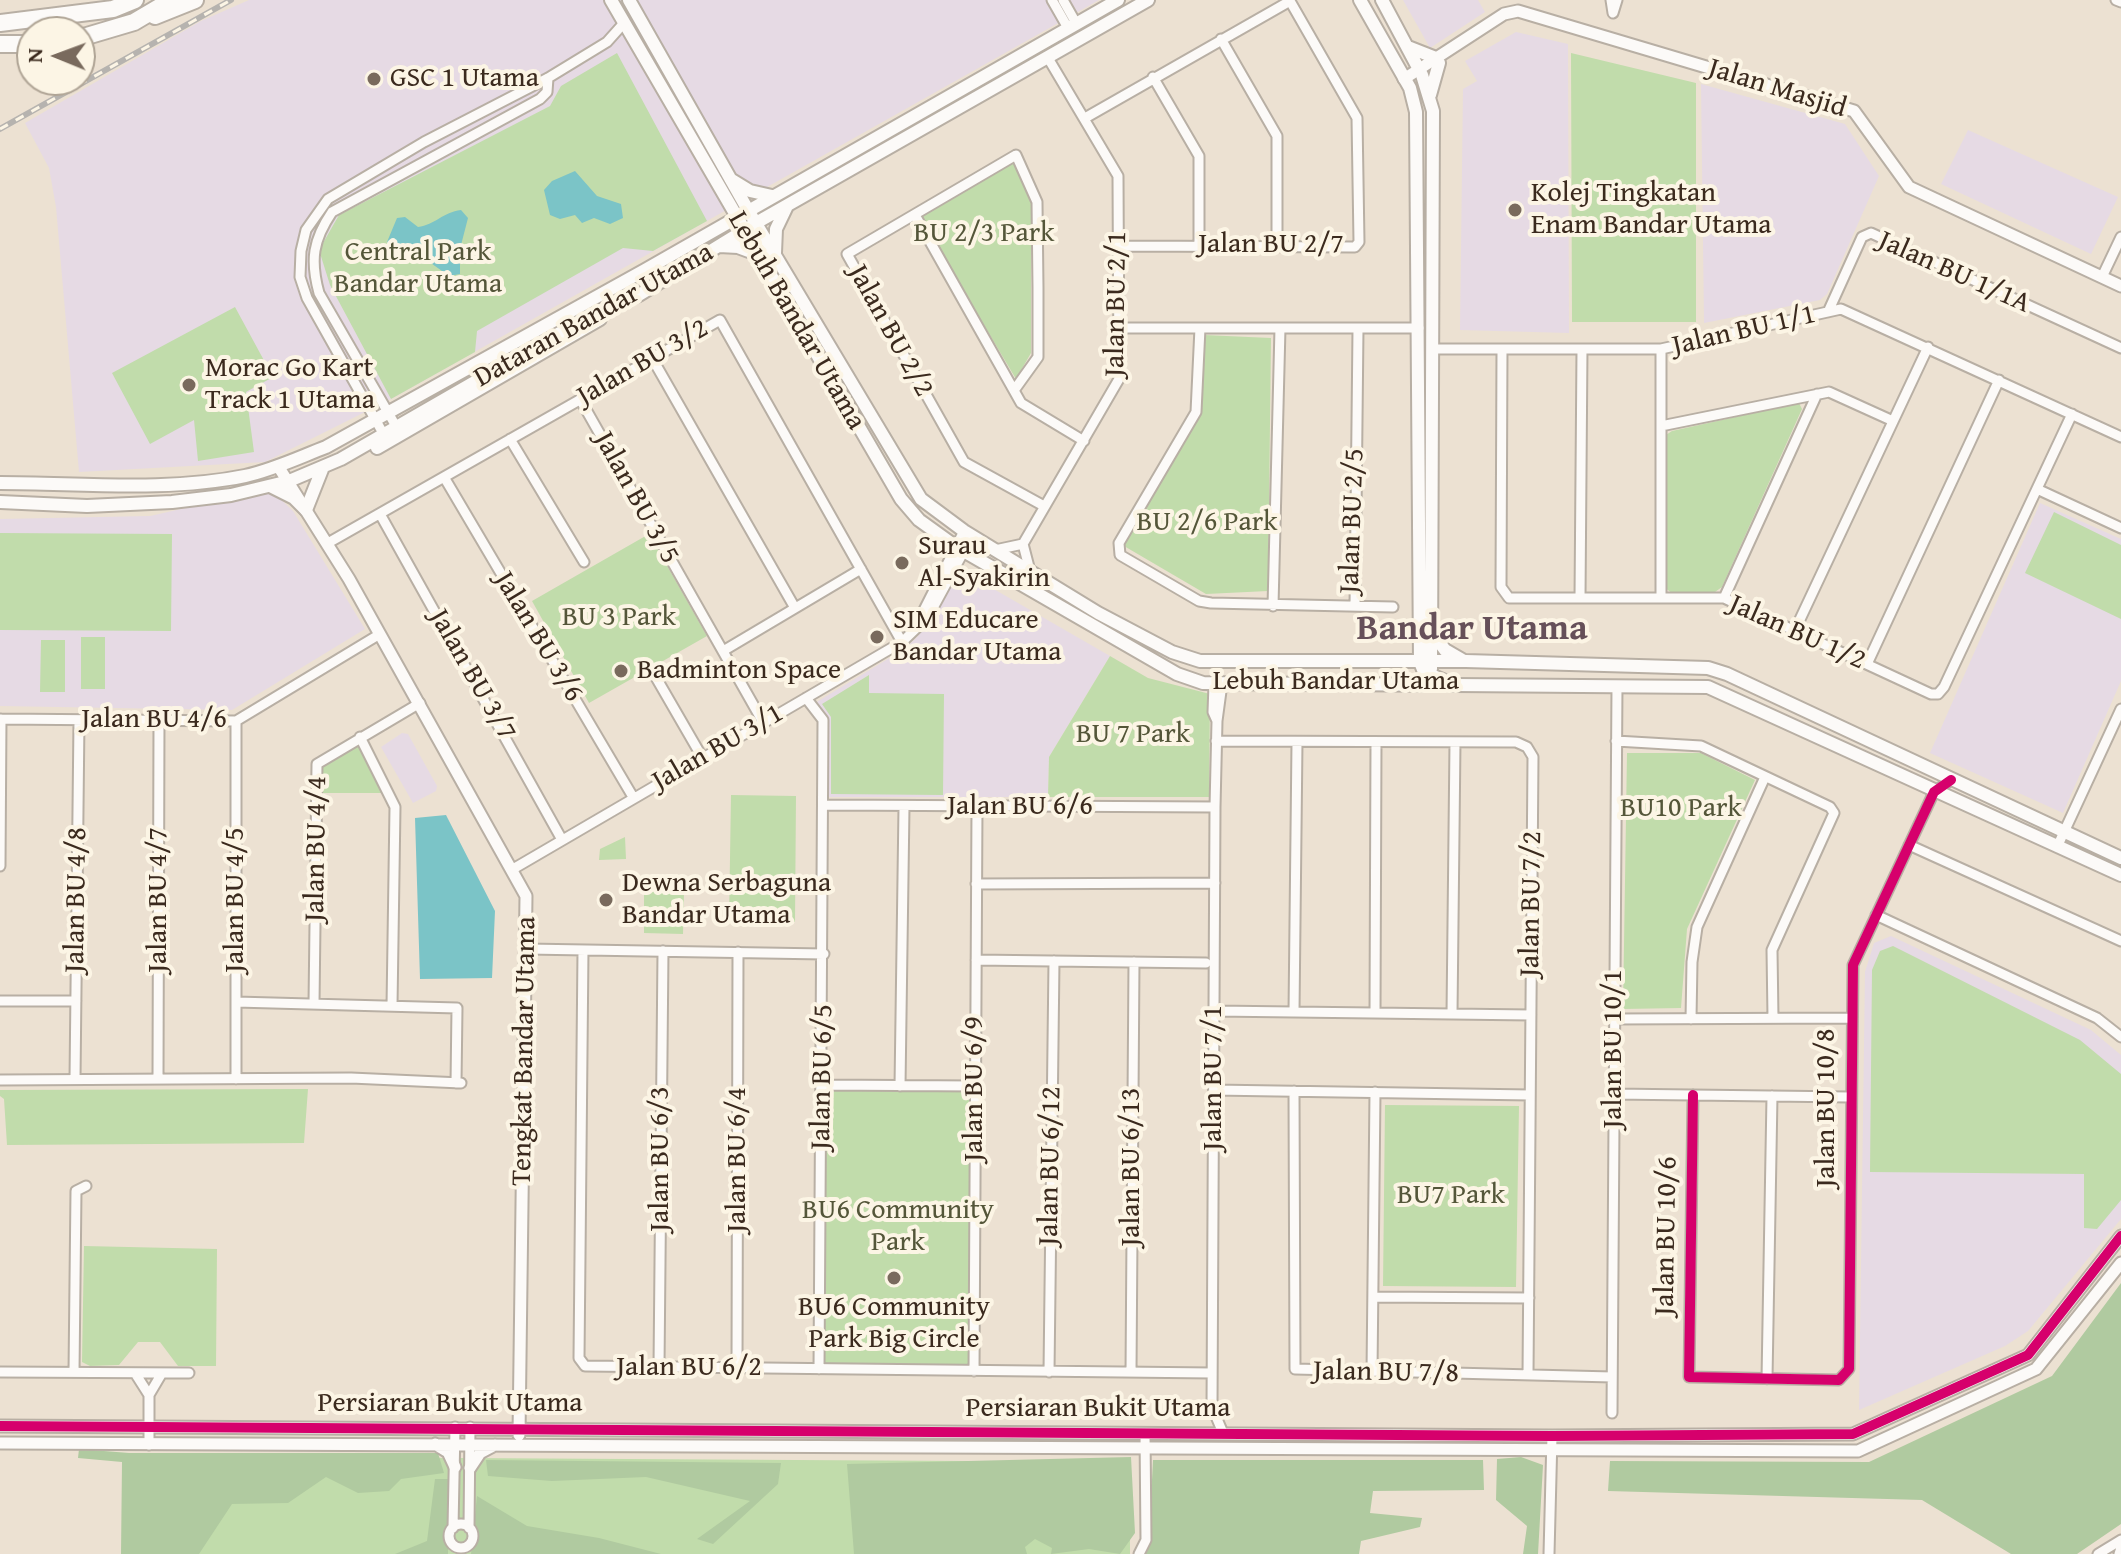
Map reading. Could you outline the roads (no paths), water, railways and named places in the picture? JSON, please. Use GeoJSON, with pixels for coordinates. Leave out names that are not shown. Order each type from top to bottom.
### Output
{"type":"FeatureCollection","features":[{"type":"Feature","properties":{"kind":"highway"},"geometry":{"type":"LineString","coordinates":[[81,12],[103,0]]}},
{"type":"Feature","properties":{"kind":"highway"},"geometry":{"type":"LineString","coordinates":[[0,23],[113,9],[135,0]]}},
{"type":"Feature","properties":{"kind":"highway"},"geometry":{"type":"LineString","coordinates":[[134,22],[171,0]]}},
{"type":"Feature","properties":{"kind":"highway"},"geometry":{"type":"LineString","coordinates":[[96,33],[175,11],[195,0]]}},
{"type":"Feature","properties":{"kind":"main road","name":"Lebuh Bandar Utama"},"geometry":{"type":"LineString","coordinates":[[611,0],[901,499],[919,520],[959,549],[1177,674],[1218,684],[1695,685],[1720,690],[1934,792],[2121,875]]}},
{"type":"Feature","properties":{"kind":"main road","name":"Lebuh Bandar Utama"},"geometry":{"type":"LineString","coordinates":[[629,0],[729,178],[917,493],[968,534],[1098,613],[1187,658],[1215,663],[1392,662],[1427,666],[1466,661],[1708,668],[1727,674],[2121,858]]}},
{"type":"Feature","properties":{"kind":"main road","name":"Dataran Bandar Utama"},"geometry":{"type":"LineString","coordinates":[[0,483],[181,483],[247,475],[283,464],[377,421],[1118,0]]}},
{"type":"Feature","properties":{"kind":"main road"},"geometry":{"type":"LineString","coordinates":[[1072,25],[1075,31],[1131,0]]}},
{"type":"Feature","properties":{"kind":"main road","name":"Dataran Bandar Utama"},"geometry":{"type":"LineString","coordinates":[[0,502],[87,506],[172,502],[270,486],[323,467],[397,428],[598,311],[639,295],[756,223],[1148,0]]}},
{"type":"Feature","properties":{"kind":"main road"},"geometry":{"type":"LineString","coordinates":[[1360,0],[1406,81],[1416,112],[1427,635],[1412,652],[1392,662]]}},
{"type":"Feature","properties":{"kind":"main road"},"geometry":{"type":"LineString","coordinates":[[1382,0],[1421,72],[1433,111],[1434,349],[1427,666]]}},
{"type":"Feature","properties":{"kind":"main road"},"geometry":{"type":"LineString","coordinates":[[1408,47],[1437,61],[1429,97]]}},
{"type":"Feature","properties":{"kind":"main road"},"geometry":{"type":"LineString","coordinates":[[729,178],[750,191],[772,196]]}},
{"type":"Feature","properties":{"kind":"main road"},"geometry":{"type":"LineString","coordinates":[[708,232],[719,213],[719,190]]}},
{"type":"Feature","properties":{"kind":"main road"},"geometry":{"type":"LineString","coordinates":[[775,256],[776,229],[787,206]]}},
{"type":"Feature","properties":{"kind":"main road"},"geometry":{"type":"LineString","coordinates":[[719,246],[738,247],[757,254]]}},
{"type":"Feature","properties":{"kind":"main road"},"geometry":{"type":"LineString","coordinates":[[341,459],[359,458],[392,441],[639,295]]}},
{"type":"Feature","properties":{"kind":"main road"},"geometry":{"type":"LineString","coordinates":[[270,486],[289,494],[306,510],[323,467]]}},
{"type":"Feature","properties":{"kind":"main road"},"geometry":{"type":"LineString","coordinates":[[1427,635],[1450,654],[1466,661]]}},
{"type":"Feature","properties":{"kind":"main road"},"geometry":{"type":"LineString","coordinates":[[1187,658],[1217,671],[1218,684]]}},
{"type":"Feature","properties":{"kind":"main road"},"geometry":{"type":"LineString","coordinates":[[1404,683],[1427,666]]}},
{"type":"Feature","properties":{"kind":"main road"},"geometry":{"type":"LineString","coordinates":[[1427,666],[1458,683]]}},
{"type":"Feature","properties":{"kind":"street"},"geometry":{"type":"LineString","coordinates":[[1052,0],[1072,25]]}},
{"type":"Feature","properties":{"kind":"street"},"geometry":{"type":"LineString","coordinates":[[1063,0],[1072,25]]}},
{"type":"Feature","properties":{"kind":"street","name":"Jalan BU 2/7"},"geometry":{"type":"LineString","coordinates":[[1085,118],[1290,1],[1357,118],[1359,242],[1351,250],[1119,246]]}},
{"type":"Feature","properties":{"kind":"street","name":"Jalan Masjid"},"geometry":{"type":"LineString","coordinates":[[1406,81],[1509,17],[1525,15],[1854,111],[1909,187],[2121,286]]}},
{"type":"Feature","properties":{"kind":"street"},"geometry":{"type":"LineString","coordinates":[[384,435],[307,298],[300,277],[306,230],[328,199],[424,142],[548,78],[607,42],[624,23]]}},
{"type":"Feature","properties":{"kind":"street"},"geometry":{"type":"LineString","coordinates":[[1221,39],[1277,136],[1277,247]]}},
{"type":"Feature","properties":{"kind":"street","name":"Jalan BU 2/1"},"geometry":{"type":"LineString","coordinates":[[1023,544],[1117,387],[1118,176],[1048,58]]}},
{"type":"Feature","properties":{"kind":"street"},"geometry":{"type":"LineString","coordinates":[[1153,77],[1199,156],[1199,245]]}},
{"type":"Feature","properties":{"kind":"street"},"geometry":{"type":"LineString","coordinates":[[397,428],[319,293],[313,270],[317,234],[332,212],[540,99],[547,92],[548,78]]}},
{"type":"Feature","properties":{"kind":"street","name":"Jalan BU 2/2"},"geometry":{"type":"LineString","coordinates":[[1015,389],[1038,357],[1037,202],[1016,155],[847,254],[964,462],[1044,506]]}},
{"type":"Feature","properties":{"kind":"street"},"geometry":{"type":"LineString","coordinates":[[915,215],[1027,410],[1084,441]]}},
{"type":"Feature","properties":{"kind":"street","name":"Jalan BU 1/1A"},"geometry":{"type":"LineString","coordinates":[[1828,312],[1862,237],[1871,233],[2121,348]]}},
{"type":"Feature","properties":{"kind":"street"},"geometry":{"type":"LineString","coordinates":[[2102,277],[2121,237]]}},
{"type":"Feature","properties":{"kind":"street"},"geometry":{"type":"LineString","coordinates":[[1419,328],[1434,309]]}},
{"type":"Feature","properties":{"kind":"street","name":"Jalan BU 1/1"},"geometry":{"type":"LineString","coordinates":[[1434,349],[1661,349],[1841,309],[2121,437]]}},
{"type":"Feature","properties":{"kind":"street","name":"Jalan BU 3/2"},"geometry":{"type":"LineString","coordinates":[[328,543],[716,320],[723,322],[902,642]]}},
{"type":"Feature","properties":{"kind":"street"},"geometry":{"type":"LineString","coordinates":[[1118,328],[1419,328]]}},
{"type":"Feature","properties":{"kind":"street","name":"Jalan BU 2/5"},"geometry":{"type":"LineString","coordinates":[[1200,328],[1196,412],[1117,549],[1120,555],[1199,601],[1273,606],[1355,606],[1358,329]]}},
{"type":"Feature","properties":{"kind":"street"},"geometry":{"type":"LineString","coordinates":[[1273,606],[1280,328]]}},
{"type":"Feature","properties":{"kind":"street"},"geometry":{"type":"LineString","coordinates":[[1419,328],[1434,349],[1419,363]]}},
{"type":"Feature","properties":{"kind":"street"},"geometry":{"type":"LineString","coordinates":[[1795,630],[1928,347]]}},
{"type":"Feature","properties":{"kind":"street","name":"Jalan BU 1/2"},"geometry":{"type":"LineString","coordinates":[[1502,349],[1501,587],[1509,598],[1724,598],[1931,694],[1938,694],[2037,489]]}},
{"type":"Feature","properties":{"kind":"street"},"geometry":{"type":"LineString","coordinates":[[1580,598],[1582,349]]}},
{"type":"Feature","properties":{"kind":"street"},"geometry":{"type":"LineString","coordinates":[[1661,349],[1661,598]]}},
{"type":"Feature","properties":{"kind":"street"},"geometry":{"type":"LineString","coordinates":[[652,358],[795,608]]}},
{"type":"Feature","properties":{"kind":"street"},"geometry":{"type":"LineString","coordinates":[[1867,664],[1999,380]]}},
{"type":"Feature","properties":{"kind":"street"},"geometry":{"type":"LineString","coordinates":[[1661,426],[1829,392],[1893,421]]}},
{"type":"Feature","properties":{"kind":"street"},"geometry":{"type":"LineString","coordinates":[[1724,598],[1817,394]]}},
{"type":"Feature","properties":{"kind":"street","name":"Jalan BU 3/5"},"geometry":{"type":"LineString","coordinates":[[580,399],[763,722]]}},
{"type":"Feature","properties":{"kind":"street"},"geometry":{"type":"LineString","coordinates":[[2072,414],[2037,489],[2121,528]]}},
{"type":"Feature","properties":{"kind":"street"},"geometry":{"type":"LineString","coordinates":[[510,439],[584,562]]}},
{"type":"Feature","properties":{"kind":"street","name":"Tengkat Bandar Utama"},"geometry":{"type":"LineString","coordinates":[[283,464],[289,481],[420,703],[526,896],[519,1444]]}},
{"type":"Feature","properties":{"kind":"street","name":"Jalan BU 3/6"},"geometry":{"type":"LineString","coordinates":[[444,477],[633,797]]}},
{"type":"Feature","properties":{"kind":"street","name":"Jalan BU 3/7"},"geometry":{"type":"LineString","coordinates":[[380,514],[561,838]]}},
{"type":"Feature","properties":{"kind":"street","name":"Jalan BU 3/1"},"geometry":{"type":"LineString","coordinates":[[513,869],[561,838],[902,642],[921,623],[922,614],[968,534]]}},
{"type":"Feature","properties":{"kind":"street"},"geometry":{"type":"LineString","coordinates":[[995,550],[1023,544],[1030,571]]}},
{"type":"Feature","properties":{"kind":"street"},"geometry":{"type":"LineString","coordinates":[[723,651],[861,569]]}},
{"type":"Feature","properties":{"kind":"street"},"geometry":{"type":"LineString","coordinates":[[1355,606],[1393,607]]}},
{"type":"Feature","properties":{"kind":"street","name":"Jalan BU 4/6"},"geometry":{"type":"LineString","coordinates":[[1,719],[236,721],[380,634]]}},
{"type":"Feature","properties":{"kind":"street"},"geometry":{"type":"LineString","coordinates":[[654,674],[702,757]]}},
{"type":"Feature","properties":{"kind":"street","name":"Jalan BU 7/1"},"geometry":{"type":"LineString","coordinates":[[1218,684],[1212,1373],[1213,1414],[1223,1433]]}},
{"type":"Feature","properties":{"kind":"street","name":"Jalan BU 10/1"},"geometry":{"type":"LineString","coordinates":[[1612,1413],[1617,686]]}},
{"type":"Feature","properties":{"kind":"street","name":"Jalan BU 6/5"},"geometry":{"type":"LineString","coordinates":[[806,698],[823,720],[824,954],[819,1369]]}},
{"type":"Feature","properties":{"kind":"street","name":"Jalan BU 4/4"},"geometry":{"type":"LineString","coordinates":[[314,1004],[317,764],[420,703]]}},
{"type":"Feature","properties":{"kind":"street"},"geometry":{"type":"LineString","coordinates":[[2058,845],[2121,709]]}},
{"type":"Feature","properties":{"kind":"street"},"geometry":{"type":"LineString","coordinates":[[0,866],[1,719]]}},
{"type":"Feature","properties":{"kind":"street","name":"Jalan BU 4/8"},"geometry":{"type":"LineString","coordinates":[[75,1079],[79,720]]}},
{"type":"Feature","properties":{"kind":"street","name":"Jalan BU 4/7"},"geometry":{"type":"LineString","coordinates":[[158,1079],[159,720]]}},
{"type":"Feature","properties":{"kind":"street","name":"Jalan BU 4/5"},"geometry":{"type":"LineString","coordinates":[[236,721],[236,1079]]}},
{"type":"Feature","properties":{"kind":"street"},"geometry":{"type":"LineString","coordinates":[[360,737],[395,807],[392,1006]]}},
{"type":"Feature","properties":{"kind":"street","name":"Jalan BU 7/2"},"geometry":{"type":"LineString","coordinates":[[1216,741],[1516,742],[1527,747],[1533,757],[1528,1375]]}},
{"type":"Feature","properties":{"kind":"street"},"geometry":{"type":"LineString","coordinates":[[1616,741],[1695,744],[1830,807],[1834,813],[1772,950],[1773,1018]]}},
{"type":"Feature","properties":{"kind":"street"},"geometry":{"type":"LineString","coordinates":[[1294,1012],[1297,742]]}},
{"type":"Feature","properties":{"kind":"street"},"geometry":{"type":"LineString","coordinates":[[1375,1013],[1376,742]]}},
{"type":"Feature","properties":{"kind":"street"},"geometry":{"type":"LineString","coordinates":[[1452,1014],[1455,742]]}},
{"type":"Feature","properties":{"kind":"street"},"geometry":{"type":"LineString","coordinates":[[1930,770],[1934,792],[1951,780]]}},
{"type":"Feature","properties":{"kind":"street"},"geometry":{"type":"LineString","coordinates":[[1691,1019],[1692,962],[1697,927],[1765,777]]}},
{"type":"Feature","properties":{"kind":"street","name":"Jalan BU 10/8"},"geometry":{"type":"LineString","coordinates":[[1767,1379],[1839,1380],[1849,1369],[1849,1097],[1853,965],[1934,792]]}},
{"type":"Feature","properties":{"kind":"street","name":"Jalan BU 6/6"},"geometry":{"type":"LineString","coordinates":[[824,805],[1215,807]]}},
{"type":"Feature","properties":{"kind":"street"},"geometry":{"type":"LineString","coordinates":[[900,1086],[904,807]]}},
{"type":"Feature","properties":{"kind":"street","name":"Jalan BU 6/9"},"geometry":{"type":"LineString","coordinates":[[974,1371],[977,807]]}},
{"type":"Feature","properties":{"kind":"street"},"geometry":{"type":"LineString","coordinates":[[1909,845],[2121,941]]}},
{"type":"Feature","properties":{"kind":"street"},"geometry":{"type":"LineString","coordinates":[[976,884],[1215,883]]}},
{"type":"Feature","properties":{"kind":"street"},"geometry":{"type":"LineString","coordinates":[[1876,915],[2097,1018],[2121,1037]]}},
{"type":"Feature","properties":{"kind":"street"},"geometry":{"type":"LineString","coordinates":[[527,949],[824,954]]}},
{"type":"Feature","properties":{"kind":"street","name":"Jalan BU 6/2"},"geometry":{"type":"LineString","coordinates":[[583,950],[580,1361],[588,1367],[1212,1373]]}},
{"type":"Feature","properties":{"kind":"street","name":"Jalan BU 6/3"},"geometry":{"type":"LineString","coordinates":[[659,1367],[663,951]]}},
{"type":"Feature","properties":{"kind":"street","name":"Jalan BU 6/4"},"geometry":{"type":"LineString","coordinates":[[737,1369],[738,952]]}},
{"type":"Feature","properties":{"kind":"street"},"geometry":{"type":"LineString","coordinates":[[976,960],[1206,963]]}},
{"type":"Feature","properties":{"kind":"street","name":"Jalan BU 6/12"},"geometry":{"type":"LineString","coordinates":[[1049,1372],[1054,961]]}},
{"type":"Feature","properties":{"kind":"street","name":"Jalan BU 6/13"},"geometry":{"type":"LineString","coordinates":[[1131,1372],[1134,962]]}},
{"type":"Feature","properties":{"kind":"street"},"geometry":{"type":"LineString","coordinates":[[0,1001],[76,1001]]}},
{"type":"Feature","properties":{"kind":"street"},"geometry":{"type":"LineString","coordinates":[[0,1080],[236,1079],[459,1083],[457,1008],[236,1002]]}},
{"type":"Feature","properties":{"kind":"street"},"geometry":{"type":"LineString","coordinates":[[1215,1011],[1531,1015]]}},
{"type":"Feature","properties":{"kind":"street"},"geometry":{"type":"LineString","coordinates":[[1614,1019],[1851,1018]]}},
{"type":"Feature","properties":{"kind":"street"},"geometry":{"type":"LineString","coordinates":[[823,1085],[975,1086]]}},
{"type":"Feature","properties":{"kind":"street"},"geometry":{"type":"LineString","coordinates":[[1214,1090],[1530,1095]]}},
{"type":"Feature","properties":{"kind":"street","name":"Jalan BU 7/8"},"geometry":{"type":"LineString","coordinates":[[1294,1091],[1293,1365],[1299,1371],[1612,1377]]}},
{"type":"Feature","properties":{"kind":"street"},"geometry":{"type":"LineString","coordinates":[[1372,1372],[1375,1092]]}},
{"type":"Feature","properties":{"kind":"street"},"geometry":{"type":"LineString","coordinates":[[1614,1094],[1849,1097]]}},
{"type":"Feature","properties":{"kind":"street","name":"Jalan BU 10/6"},"geometry":{"type":"LineString","coordinates":[[1693,1095],[1689,1377],[1767,1379]]}},
{"type":"Feature","properties":{"kind":"street"},"geometry":{"type":"LineString","coordinates":[[1767,1379],[1772,1096]]}},
{"type":"Feature","properties":{"kind":"street"},"geometry":{"type":"LineString","coordinates":[[74,1372],[76,1191],[86,1186]]}},
{"type":"Feature","properties":{"kind":"street","name":"Persiaran Bukit Utama"},"geometry":{"type":"LineString","coordinates":[[0,1426],[1552,1436],[1857,1433],[2028,1355],[2121,1236]]}},
{"type":"Feature","properties":{"kind":"street","name":"Persiaran Bukit Utama"},"geometry":{"type":"LineString","coordinates":[[0,1443],[1858,1451],[2036,1369],[2121,1263]]}},
{"type":"Feature","properties":{"kind":"street"},"geometry":{"type":"LineString","coordinates":[[1373,1297],[1529,1298]]}},
{"type":"Feature","properties":{"kind":"street"},"geometry":{"type":"LineString","coordinates":[[0,1372],[189,1373]]}},
{"type":"Feature","properties":{"kind":"street"},"geometry":{"type":"LineString","coordinates":[[135,1373],[149,1395]]}},
{"type":"Feature","properties":{"kind":"street"},"geometry":{"type":"LineString","coordinates":[[149,1445],[149,1395],[162,1373]]}},
{"type":"Feature","properties":{"kind":"street"},"geometry":{"type":"LineString","coordinates":[[455,1427],[453,1528],[449,1538],[458,1551],[471,1542],[470,1427]]}},
{"type":"Feature","properties":{"kind":"street"},"geometry":{"type":"LineString","coordinates":[[1139,1554],[1146,1540],[1145,1433]]}},
{"type":"Feature","properties":{"kind":"street"},"geometry":{"type":"LineString","coordinates":[[1549,1554],[1552,1436]]}},
{"type":"Feature","properties":{"kind":"street"},"geometry":{"type":"LineString","coordinates":[[435,1443],[448,1452],[455,1467]]}},
{"type":"Feature","properties":{"kind":"street"},"geometry":{"type":"LineString","coordinates":[[470,1468],[480,1453],[500,1444]]}},
{"type":"Feature","properties":{"kind":"street"},"geometry":{"type":"LineString","coordinates":[[453,1528],[463,1524],[469,1528]]}},
{"type":"Feature","properties":{"kind":"street"},"geometry":{"type":"LineString","coordinates":[[2098,1554],[2121,1540]]}},
{"type":"Feature","properties":{"kind":"street"},"geometry":{"type":"LineString","coordinates":[[2119,1554],[2121,1548]]}},
{"type":"Feature","properties":{"kind":"water"},"geometry":{"type":"Polygon","coordinates":[[[575,171],[597,196],[621,204],[623,218],[610,224],[594,218],[582,223],[575,215],[560,219],[550,215],[544,190],[552,181],[575,171]]]}},
{"type":"Feature","properties":{"kind":"water"},"geometry":{"type":"Polygon","coordinates":[[[461,210],[468,218],[460,249],[460,274],[449,276],[428,261],[396,262],[389,259],[387,242],[397,218],[405,217],[418,227],[461,210]]]}},
{"type":"Feature","properties":{"kind":"water"},"geometry":{"type":"Polygon","coordinates":[[[446,815],[495,911],[492,978],[420,979],[415,818],[446,815]]]}},
{"type":"Feature","properties":{"kind":"railway"},"geometry":{"type":"LineString","coordinates":[[0,129],[231,0]]}},
{"type":"Feature","properties":{"kind":"place","name":"GSC 1 Utama"},"geometry":{"type":"Point","coordinates":[374,79]}},
{"type":"Feature","properties":{"kind":"place","name":"Kolej Tingkatan Enam Bandar Utama"},"geometry":{"type":"Point","coordinates":[1515,210]}},
{"type":"Feature","properties":{"kind":"place","name":"Morac Go Kart Track 1 Utama"},"geometry":{"type":"Point","coordinates":[189,385]}},
{"type":"Feature","properties":{"kind":"place","name":"Surau Al-Syakirin"},"geometry":{"type":"Point","coordinates":[902,563]}},
{"type":"Feature","properties":{"kind":"place","name":"SIM Educare Bandar Utama"},"geometry":{"type":"Point","coordinates":[877,637]}},
{"type":"Feature","properties":{"kind":"place","name":"Badminton Space"},"geometry":{"type":"Point","coordinates":[621,671]}},
{"type":"Feature","properties":{"kind":"place","name":"Dewna Serbaguna Bandar Utama"},"geometry":{"type":"Point","coordinates":[606,900]}},
{"type":"Feature","properties":{"kind":"place","name":"BU6 Community Park Big Circle"},"geometry":{"type":"Point","coordinates":[894,1278]}},
{"type":"Feature","properties":{"kind":"district","name":"Bandar Utama"},"geometry":{"type":"Point","coordinates":[1472,630]}},
{"type":"Feature","properties":{"kind":"park label","name":"BU 2/3 Park"},"geometry":{"type":"Point","coordinates":[984,234]}},
{"type":"Feature","properties":{"kind":"park label","name":"Central Park Bandar Utama"},"geometry":{"type":"Point","coordinates":[418,269]}},
{"type":"Feature","properties":{"kind":"park label","name":"BU 2/6 Park"},"geometry":{"type":"Point","coordinates":[1207,523]}},
{"type":"Feature","properties":{"kind":"park label","name":"BU 3 Park"},"geometry":{"type":"Point","coordinates":[619,618]}},
{"type":"Feature","properties":{"kind":"park label","name":"BU 7 Park"},"geometry":{"type":"Point","coordinates":[1133,735]}},
{"type":"Feature","properties":{"kind":"park label","name":"BU10 Park"},"geometry":{"type":"Point","coordinates":[1681,809]}},
{"type":"Feature","properties":{"kind":"park label","name":"BU7 Park"},"geometry":{"type":"Point","coordinates":[1451,1196]}},
{"type":"Feature","properties":{"kind":"park label","name":"BU6 Community Park"},"geometry":{"type":"Point","coordinates":[898,1227]}}]}
